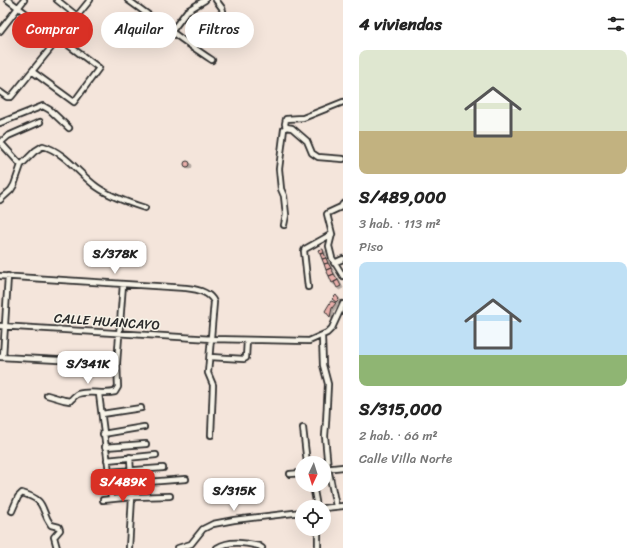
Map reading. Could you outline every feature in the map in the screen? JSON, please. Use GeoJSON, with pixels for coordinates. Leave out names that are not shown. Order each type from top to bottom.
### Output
{"type":"FeatureCollection","features":[{"type":"Feature","properties":{"kind":"street"},"geometry":{"type":"LineString","coordinates":[[8,0],[23,12]]}},
{"type":"Feature","properties":{"kind":"street"},"geometry":{"type":"LineString","coordinates":[[0,31],[24,0]]}},
{"type":"Feature","properties":{"kind":"street"},"geometry":{"type":"LineString","coordinates":[[57,0],[72,12]]}},
{"type":"Feature","properties":{"kind":"street"},"geometry":{"type":"LineString","coordinates":[[80,12],[90,0]]}},
{"type":"Feature","properties":{"kind":"street"},"geometry":{"type":"LineString","coordinates":[[128,0],[145,12]]}},
{"type":"Feature","properties":{"kind":"street"},"geometry":{"type":"LineString","coordinates":[[177,24],[187,11],[205,0]]}},
{"type":"Feature","properties":{"kind":"street"},"geometry":{"type":"LineString","coordinates":[[216,0],[222,8],[221,12]]}},
{"type":"Feature","properties":{"kind":"street"},"geometry":{"type":"LineString","coordinates":[[177,35],[185,42]]}},
{"type":"Feature","properties":{"kind":"street"},"geometry":{"type":"LineString","coordinates":[[0,92],[9,98],[51,48]]}},
{"type":"Feature","properties":{"kind":"street"},"geometry":{"type":"LineString","coordinates":[[32,72],[74,102],[99,67],[73,48]]}},
{"type":"Feature","properties":{"kind":"street"},"geometry":{"type":"LineString","coordinates":[[193,48],[212,60]]}},
{"type":"Feature","properties":{"kind":"street"},"geometry":{"type":"LineString","coordinates":[[284,225],[286,215],[279,169],[286,119],[303,118],[343,102]]}},
{"type":"Feature","properties":{"kind":"street"},"geometry":{"type":"LineString","coordinates":[[0,123],[43,106],[50,110],[69,128]]}},
{"type":"Feature","properties":{"kind":"street"},"geometry":{"type":"LineString","coordinates":[[21,165],[0,142],[8,136],[40,122]]}},
{"type":"Feature","properties":{"kind":"street"},"geometry":{"type":"LineString","coordinates":[[286,127],[292,128],[307,141],[312,153],[318,157],[343,159]]}},
{"type":"Feature","properties":{"kind":"street"},"geometry":{"type":"LineString","coordinates":[[1,198],[11,190],[21,165],[35,151],[43,146],[62,155],[97,187],[145,208]]}},
{"type":"Feature","properties":{"kind":"street"},"geometry":{"type":"LineString","coordinates":[[343,204],[341,207],[327,214],[332,234],[329,246],[332,258],[343,276]]}},
{"type":"Feature","properties":{"kind":"street"},"geometry":{"type":"LineString","coordinates":[[308,287],[304,249],[332,234]]}},
{"type":"Feature","properties":{"kind":"street"},"geometry":{"type":"LineString","coordinates":[[334,263],[343,259]]}},
{"type":"Feature","properties":{"kind":"street"},"geometry":{"type":"LineString","coordinates":[[1,276],[190,288],[213,298],[212,339],[208,373],[213,385],[211,435]]}},
{"type":"Feature","properties":{"kind":"street"},"geometry":{"type":"LineString","coordinates":[[8,276],[2,326],[1,357],[117,363]]}},
{"type":"Feature","properties":{"kind":"street"},"geometry":{"type":"LineString","coordinates":[[47,395],[70,401],[77,394],[115,392],[118,387],[118,333],[123,284]]}},
{"type":"Feature","properties":{"kind":"street"},"geometry":{"type":"LineString","coordinates":[[326,456],[325,436],[328,384],[323,365],[322,336],[328,333],[332,328],[343,304]]}},
{"type":"Feature","properties":{"kind":"street","name":"CALLE HUANCAYO"},"geometry":{"type":"LineString","coordinates":[[2,326],[212,339],[309,341],[322,336]]}},
{"type":"Feature","properties":{"kind":"street"},"geometry":{"type":"LineString","coordinates":[[210,357],[244,359],[246,358],[247,340]]}},
{"type":"Feature","properties":{"kind":"street"},"geometry":{"type":"LineString","coordinates":[[99,394],[111,499]]}},
{"type":"Feature","properties":{"kind":"street"},"geometry":{"type":"LineString","coordinates":[[102,414],[118,413],[141,408]]}},
{"type":"Feature","properties":{"kind":"street"},"geometry":{"type":"LineString","coordinates":[[103,434],[144,427]]}},
{"type":"Feature","properties":{"kind":"street"},"geometry":{"type":"LineString","coordinates":[[303,428],[306,456]]}},
{"type":"Feature","properties":{"kind":"street"},"geometry":{"type":"LineString","coordinates":[[105,447],[146,444]]}},
{"type":"Feature","properties":{"kind":"street"},"geometry":{"type":"LineString","coordinates":[[107,460],[156,455]]}},
{"type":"Feature","properties":{"kind":"street"},"geometry":{"type":"LineString","coordinates":[[130,457],[132,471],[130,548]]}},
{"type":"Feature","properties":{"kind":"street"},"geometry":{"type":"LineString","coordinates":[[331,468],[343,467]]}},
{"type":"Feature","properties":{"kind":"street"},"geometry":{"type":"LineString","coordinates":[[109,472],[163,468]]}},
{"type":"Feature","properties":{"kind":"street"},"geometry":{"type":"LineString","coordinates":[[290,474],[295,473]]}},
{"type":"Feature","properties":{"kind":"street"},"geometry":{"type":"LineString","coordinates":[[110,485],[186,479]]}},
{"type":"Feature","properties":{"kind":"street"},"geometry":{"type":"LineString","coordinates":[[331,488],[336,506]]}},
{"type":"Feature","properties":{"kind":"street"},"geometry":{"type":"LineString","coordinates":[[12,511],[18,497],[22,493],[38,500],[43,505],[46,518],[51,525],[59,526],[60,530],[54,537],[57,548]]}},
{"type":"Feature","properties":{"kind":"street"},"geometry":{"type":"LineString","coordinates":[[103,500],[132,497],[170,496]]}},
{"type":"Feature","properties":{"kind":"street"},"geometry":{"type":"LineString","coordinates":[[331,507],[343,506]]}},
{"type":"Feature","properties":{"kind":"street"},"geometry":{"type":"LineString","coordinates":[[178,548],[191,544],[203,529],[213,524],[295,513]]}},
{"type":"Feature","properties":{"kind":"street"},"geometry":{"type":"LineString","coordinates":[[318,536],[318,548]]}},
{"type":"Feature","properties":{"kind":"street"},"geometry":{"type":"LineString","coordinates":[[217,548],[226,544],[238,542],[259,546],[262,548]]}},
{"type":"Feature","properties":{"kind":"building"},"geometry":{"type":"Polygon","coordinates":[[[187,161],[190,164],[187,167],[184,164],[187,161]]]}},
{"type":"Feature","properties":{"kind":"building"},"geometry":{"type":"Polygon","coordinates":[[[323,249],[324,253],[320,254],[318,250],[323,249]]]}},
{"type":"Feature","properties":{"kind":"building"},"geometry":{"type":"Polygon","coordinates":[[[324,253],[326,258],[322,259],[320,254],[324,253]]]}},
{"type":"Feature","properties":{"kind":"building"},"geometry":{"type":"Polygon","coordinates":[[[326,258],[328,263],[324,264],[322,259],[326,258]]]}},
{"type":"Feature","properties":{"kind":"building"},"geometry":{"type":"Polygon","coordinates":[[[328,263],[331,268],[326,270],[324,264],[328,263]]]}},
{"type":"Feature","properties":{"kind":"building"},"geometry":{"type":"Polygon","coordinates":[[[331,268],[334,274],[329,276],[326,270],[331,268]]]}},
{"type":"Feature","properties":{"kind":"building"},"geometry":{"type":"Polygon","coordinates":[[[334,274],[338,280],[332,283],[329,276],[334,274]]]}},
{"type":"Feature","properties":{"kind":"building"},"geometry":{"type":"Polygon","coordinates":[[[338,280],[341,286],[337,288],[334,282],[338,280]]]}},
{"type":"Feature","properties":{"kind":"building"},"geometry":{"type":"Polygon","coordinates":[[[336,295],[339,299],[336,302],[332,299],[336,295]]]}},
{"type":"Feature","properties":{"kind":"building"},"geometry":{"type":"Polygon","coordinates":[[[331,301],[336,303],[332,308],[330,317],[325,311],[331,301]]]}}]}
